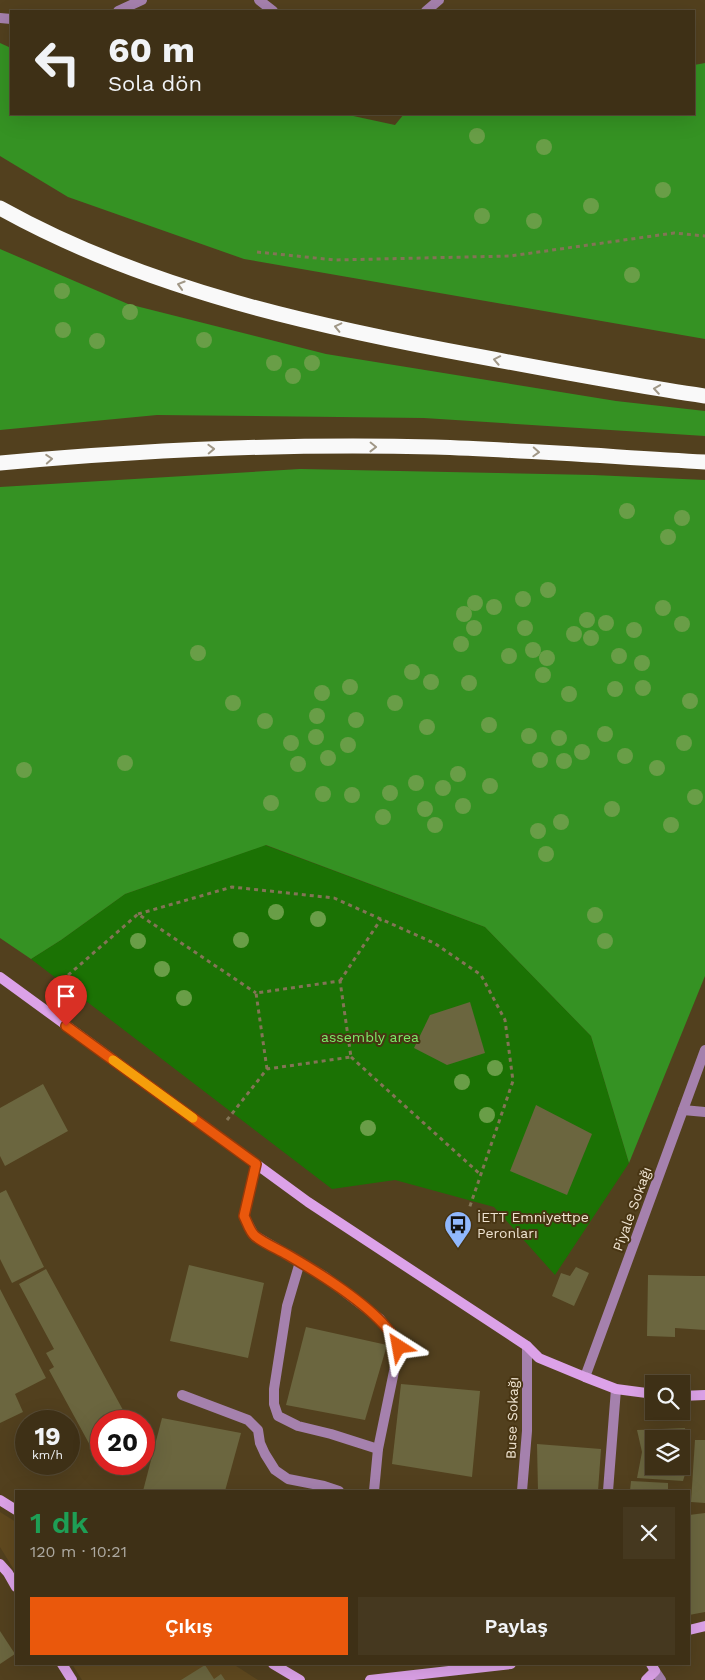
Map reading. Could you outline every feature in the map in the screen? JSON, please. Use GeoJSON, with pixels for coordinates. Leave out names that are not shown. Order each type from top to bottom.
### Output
{"type":"FeatureCollection","features":[{"type":"Feature","properties":{"kind":"highway"},"geometry":{"type":"LineString","coordinates":[[0,208],[27,223],[102,256],[177,284],[272,312],[400,342],[629,385],[705,396]]}},
{"type":"Feature","properties":{"kind":"highway"},"geometry":{"type":"LineString","coordinates":[[0,464],[175,450],[336,446],[434,447],[705,462]]}},
{"type":"Feature","properties":{"kind":"main road"},"geometry":{"type":"LineString","coordinates":[[0,977],[316,1208],[527,1346],[538,1358],[616,1388],[645,1394]]}},
{"type":"Feature","properties":{"kind":"main road"},"geometry":{"type":"LineString","coordinates":[[690,1396],[705,1395]]}},
{"type":"Feature","properties":{"kind":"main road"},"geometry":{"type":"LineString","coordinates":[[0,1500],[15,1509]]}},
{"type":"Feature","properties":{"kind":"main road"},"geometry":{"type":"LineString","coordinates":[[0,1564],[15,1585]]}},
{"type":"Feature","properties":{"kind":"main road"},"geometry":{"type":"LineString","coordinates":[[690,1630],[705,1626]]}},
{"type":"Feature","properties":{"kind":"main road"},"geometry":{"type":"LineString","coordinates":[[63,1665],[72,1680]]}},
{"type":"Feature","properties":{"kind":"main road"},"geometry":{"type":"LineString","coordinates":[[275,1665],[300,1680]]}},
{"type":"Feature","properties":{"kind":"main road"},"geometry":{"type":"LineString","coordinates":[[370,1680],[485,1665]]}},
{"type":"Feature","properties":{"kind":"main road"},"geometry":{"type":"LineString","coordinates":[[646,1680],[656,1672]]}},
{"type":"Feature","properties":{"kind":"street"},"geometry":{"type":"LineString","coordinates":[[120,10],[142,0]]}},
{"type":"Feature","properties":{"kind":"street"},"geometry":{"type":"LineString","coordinates":[[259,0],[272,10]]}},
{"type":"Feature","properties":{"kind":"street"},"geometry":{"type":"LineString","coordinates":[[427,10],[439,0]]}},
{"type":"Feature","properties":{"kind":"street","name":"Piyale Sokağı"},"geometry":{"type":"LineString","coordinates":[[585,1377],[705,1050]]}},
{"type":"Feature","properties":{"kind":"street"},"geometry":{"type":"LineString","coordinates":[[683,1110],[705,1112]]}},
{"type":"Feature","properties":{"kind":"street"},"geometry":{"type":"LineString","coordinates":[[256,1164],[244,1216],[254,1235],[324,1276],[380,1319],[397,1341],[399,1347],[378,1449],[374,1490]]}},
{"type":"Feature","properties":{"kind":"street"},"geometry":{"type":"LineString","coordinates":[[300,1262],[287,1306],[274,1389],[274,1404],[278,1416],[298,1426],[332,1434],[378,1449]]}},
{"type":"Feature","properties":{"kind":"street","name":"Buse Sokağı"},"geometry":{"type":"LineString","coordinates":[[522,1490],[527,1431],[527,1346]]}},
{"type":"Feature","properties":{"kind":"street"},"geometry":{"type":"LineString","coordinates":[[608,1490],[616,1388]]}},
{"type":"Feature","properties":{"kind":"street"},"geometry":{"type":"LineString","coordinates":[[182,1395],[248,1420],[258,1430],[260,1443],[274,1470],[288,1479],[336,1490]]}},
{"type":"Feature","properties":{"kind":"path"},"geometry":{"type":"LineString","coordinates":[[257,252],[335,260],[510,256],[674,233],[705,236]]}},
{"type":"Feature","properties":{"kind":"path"},"geometry":{"type":"LineString","coordinates":[[36,1004],[138,914],[232,887],[334,898],[434,943],[481,975],[505,1020],[513,1081],[469,1209]]}},
{"type":"Feature","properties":{"kind":"path"},"geometry":{"type":"LineString","coordinates":[[138,914],[256,994],[340,981]]}},
{"type":"Feature","properties":{"kind":"path"},"geometry":{"type":"LineString","coordinates":[[381,919],[340,981],[351,1057],[481,1175]]}},
{"type":"Feature","properties":{"kind":"path"},"geometry":{"type":"LineString","coordinates":[[256,994],[267,1069]]}},
{"type":"Feature","properties":{"kind":"path"},"geometry":{"type":"LineString","coordinates":[[216,1135],[267,1069],[351,1057]]}},
{"type":"Feature","properties":{"kind":"shaded area"},"geometry":{"type":"Polygon","coordinates":[[[0,1512],[15,1521],[15,1571],[0,1547],[0,1512]]]}},
{"type":"Feature","properties":{"kind":"shaded area"},"geometry":{"type":"Polygon","coordinates":[[[73,1665],[235,1665],[258,1680],[82,1680],[73,1665]]]}},
{"type":"Feature","properties":{"kind":"green space"},"geometry":{"type":"Polygon","coordinates":[[[0,43],[10,48],[10,115],[349,115],[395,125],[403,115],[695,115],[695,65],[705,63],[705,339],[244,259],[68,197],[0,156],[0,43]]]}},
{"type":"Feature","properties":{"kind":"green space"},"geometry":{"type":"Polygon","coordinates":[[[0,249],[128,304],[326,354],[616,401],[705,411],[705,436],[424,418],[157,415],[0,430],[0,249]]]}},
{"type":"Feature","properties":{"kind":"green space"},"geometry":{"type":"Polygon","coordinates":[[[300,469],[593,475],[705,480],[705,976],[629,1163],[591,1036],[485,927],[266,845],[125,894],[31,959],[0,938],[0,487],[300,469]]]}},
{"type":"Feature","properties":{"kind":"green space","name":"assembly area"},"geometry":{"type":"Polygon","coordinates":[[[265,845],[485,927],[591,1036],[629,1163],[555,1275],[494,1207],[395,1180],[332,1189],[31,959],[125,894],[265,845]]]}},
{"type":"Feature","properties":{"kind":"building"},"geometry":{"type":"Polygon","coordinates":[[[470,1002],[485,1053],[447,1065],[414,1048],[430,1015],[470,1002]]]}},
{"type":"Feature","properties":{"kind":"building"},"geometry":{"type":"Polygon","coordinates":[[[43,1084],[68,1131],[5,1166],[0,1156],[0,1108],[43,1084]]]}},
{"type":"Feature","properties":{"kind":"building"},"geometry":{"type":"Polygon","coordinates":[[[536,1105],[592,1134],[567,1195],[510,1171],[536,1105]]]}},
{"type":"Feature","properties":{"kind":"building"},"geometry":{"type":"Polygon","coordinates":[[[6,1190],[44,1267],[12,1283],[0,1259],[0,1193],[6,1190]]]}},
{"type":"Feature","properties":{"kind":"building"},"geometry":{"type":"Polygon","coordinates":[[[189,1265],[264,1283],[248,1358],[170,1341],[189,1265]]]}},
{"type":"Feature","properties":{"kind":"building"},"geometry":{"type":"Polygon","coordinates":[[[576,1267],[589,1273],[574,1306],[552,1296],[561,1273],[570,1276],[576,1267]]]}},
{"type":"Feature","properties":{"kind":"building"},"geometry":{"type":"Polygon","coordinates":[[[46,1269],[123,1410],[90,1410],[90,1445],[80,1427],[80,1410],[71,1410],[49,1370],[54,1367],[46,1353],[54,1349],[19,1284],[46,1269]]]}},
{"type":"Feature","properties":{"kind":"building"},"geometry":{"type":"Polygon","coordinates":[[[648,1275],[705,1276],[705,1330],[675,1328],[675,1337],[647,1336],[648,1275]]]}},
{"type":"Feature","properties":{"kind":"building"},"geometry":{"type":"Polygon","coordinates":[[[0,1289],[46,1378],[15,1394],[22,1410],[15,1410],[15,1416],[0,1423],[0,1289]]]}},
{"type":"Feature","properties":{"kind":"building"},"geometry":{"type":"Polygon","coordinates":[[[306,1327],[387,1345],[365,1420],[286,1405],[306,1327]]]}},
{"type":"Feature","properties":{"kind":"building"},"geometry":{"type":"Polygon","coordinates":[[[401,1384],[480,1391],[472,1477],[392,1464],[401,1384]]]}},
{"type":"Feature","properties":{"kind":"building"},"geometry":{"type":"Polygon","coordinates":[[[162,1418],[241,1433],[225,1490],[143,1490],[147,1475],[155,1475],[155,1445],[162,1418]]]}},
{"type":"Feature","properties":{"kind":"building"},"geometry":{"type":"Polygon","coordinates":[[[685,1428],[685,1430],[645,1430],[645,1475],[685,1475],[683,1481],[637,1478],[642,1452],[637,1430],[685,1428]]]}},
{"type":"Feature","properties":{"kind":"building"},"geometry":{"type":"Polygon","coordinates":[[[695,1440],[705,1440],[705,1503],[691,1502],[695,1440]]]}},
{"type":"Feature","properties":{"kind":"building"},"geometry":{"type":"Polygon","coordinates":[[[537,1444],[601,1449],[598,1490],[538,1490],[537,1444]]]}},
{"type":"Feature","properties":{"kind":"building"},"geometry":{"type":"Polygon","coordinates":[[[631,1481],[668,1483],[668,1490],[630,1490],[631,1481]]]}},
{"type":"Feature","properties":{"kind":"building"},"geometry":{"type":"Polygon","coordinates":[[[705,1513],[705,1612],[690,1615],[690,1515],[705,1513]]]}},
{"type":"Feature","properties":{"kind":"building"},"geometry":{"type":"Polygon","coordinates":[[[0,1631],[15,1654],[0,1664],[0,1631]]]}},
{"type":"Feature","properties":{"kind":"building"},"geometry":{"type":"Polygon","coordinates":[[[205,1665],[214,1679],[221,1674],[225,1680],[181,1680],[205,1665]]]}},
{"type":"Feature","properties":{"kind":"slow traffic"},"geometry":{"type":"LineString","coordinates":[[113,1060],[193,1118]]}},
{"type":"Feature","properties":{"kind":"place","name":"İETT Emniyettpe Peronları"},"geometry":{"type":"Point","coordinates":[458,1249]}},
{"type":"Feature","properties":{"kind":"route"},"geometry":{"type":"LineString","coordinates":[[66,1026],[256,1164],[244,1216],[254,1235],[324,1276],[380,1319],[397,1341],[399,1347]]}}]}
